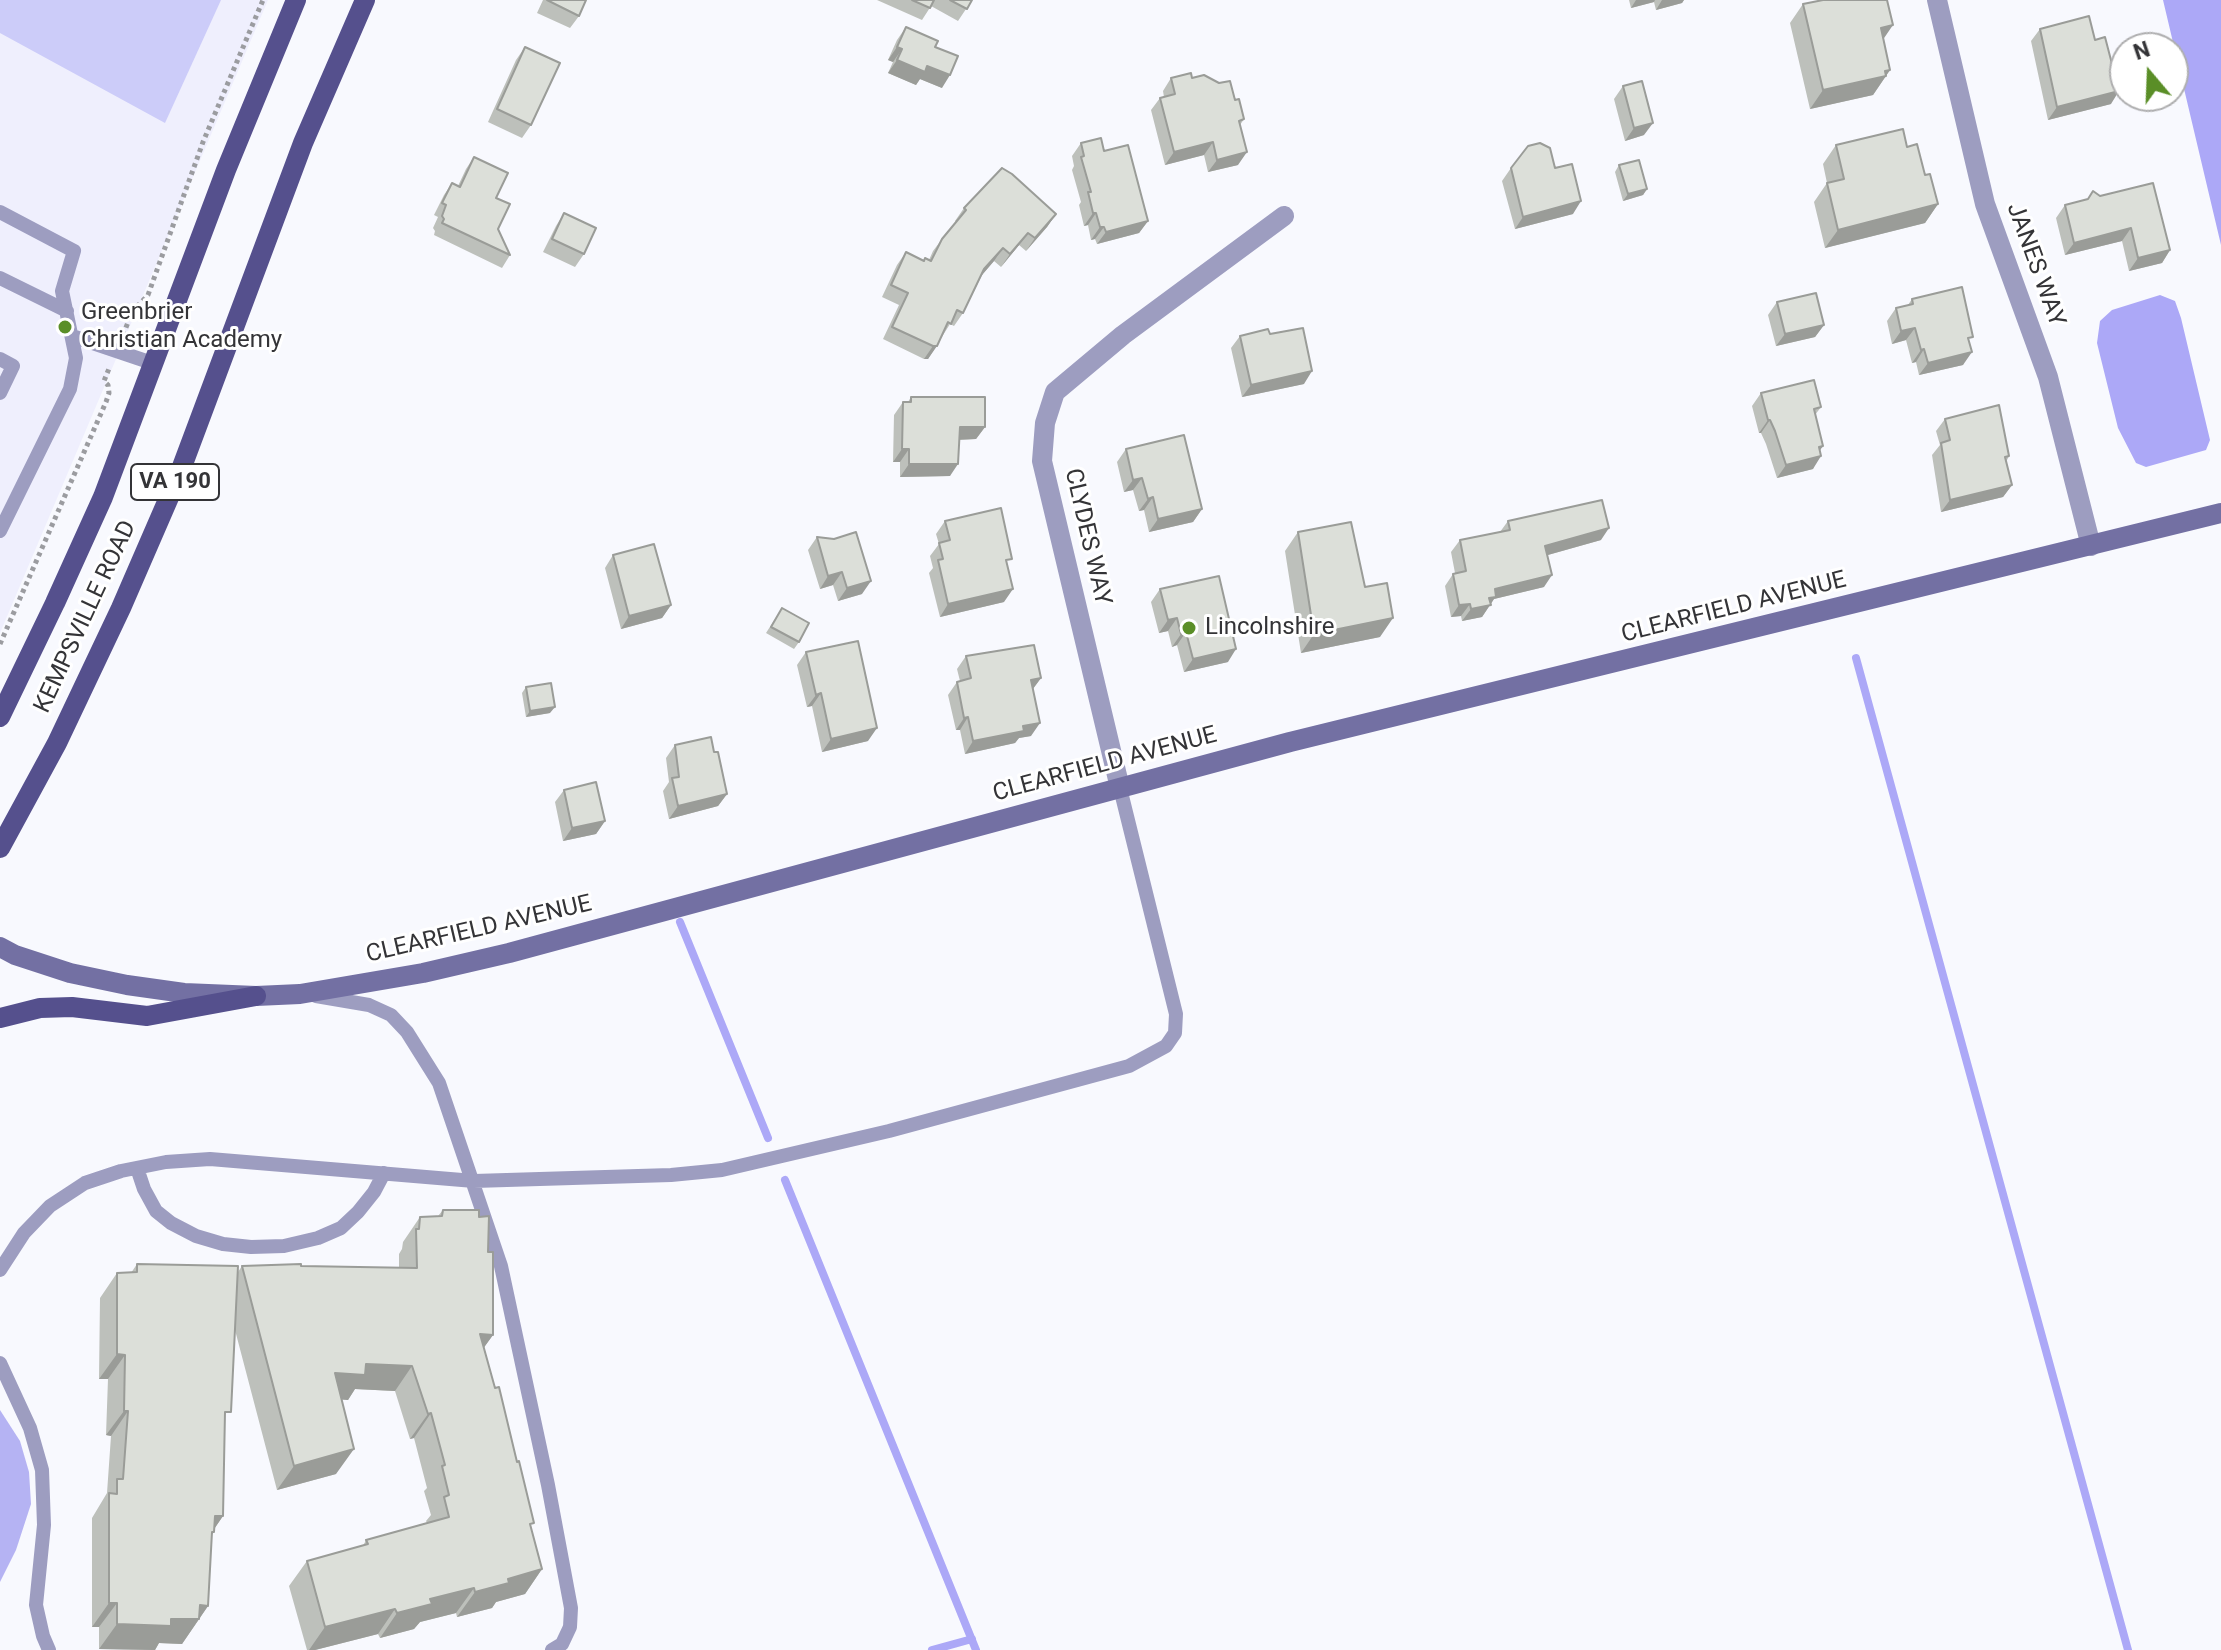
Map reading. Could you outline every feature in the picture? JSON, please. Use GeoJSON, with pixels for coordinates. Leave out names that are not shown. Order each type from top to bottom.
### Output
{"type":"FeatureCollection","features":[{"type":"Feature","properties":{"kind":"main road","name":"KEMPSVILLE ROAD"},"geometry":{"type":"LineString","coordinates":[[0,717],[103,497],[226,170],[296,0]]}},
{"type":"Feature","properties":{"kind":"main road","name":"KEMPSVILLE ROAD"},"geometry":{"type":"LineString","coordinates":[[0,848],[57,743],[121,608],[180,472],[303,143],[365,0]]}},
{"type":"Feature","properties":{"kind":"main road"},"geometry":{"type":"LineString","coordinates":[[0,1018],[40,1008],[72,1007],[147,1016],[256,996]]}},
{"type":"Feature","properties":{"kind":"street","name":"JANES WAY"},"geometry":{"type":"LineString","coordinates":[[1937,0],[1985,204],[2048,377],[2091,546]]}},
{"type":"Feature","properties":{"kind":"street","name":"CLYDES WAY"},"geometry":{"type":"LineString","coordinates":[[1120,788],[1042,461],[1045,423],[1055,392],[1123,335],[1284,216]]}},
{"type":"Feature","properties":{"kind":"street","name":"CLEARFIELD AVENUE"},"geometry":{"type":"LineString","coordinates":[[0,947],[70,973],[184,993],[300,994],[423,973],[509,953],[1290,742],[2221,513]]}},
{"type":"Feature","properties":{"kind":"lane"},"geometry":{"type":"LineString","coordinates":[[0,212],[74,251],[62,291],[76,358],[70,389],[0,531]]}},
{"type":"Feature","properties":{"kind":"lane"},"geometry":{"type":"LineString","coordinates":[[0,278],[67,311]]}},
{"type":"Feature","properties":{"kind":"lane"},"geometry":{"type":"LineString","coordinates":[[72,336],[155,364]]}},
{"type":"Feature","properties":{"kind":"lane"},"geometry":{"type":"LineString","coordinates":[[0,359],[13,366],[0,393]]}},
{"type":"Feature","properties":{"kind":"lane"},"geometry":{"type":"LineString","coordinates":[[0,1270],[24,1233],[50,1206],[85,1183],[166,1162],[210,1159],[474,1181],[671,1175],[722,1170],[932,1120],[1129,1066],[1166,1046],[1175,1033],[1176,1014],[1120,788]]}},
{"type":"Feature","properties":{"kind":"lane"},"geometry":{"type":"LineString","coordinates":[[300,994],[369,1005],[391,1015],[407,1032],[439,1083],[501,1266],[548,1485],[571,1608],[570,1627],[562,1644],[552,1650]]}},
{"type":"Feature","properties":{"kind":"lane"},"geometry":{"type":"LineString","coordinates":[[137,1168],[156,1211],[171,1223],[209,1240],[251,1247],[284,1246],[318,1238],[341,1228],[374,1192],[384,1173]]}},
{"type":"Feature","properties":{"kind":"lane"},"geometry":{"type":"LineString","coordinates":[[0,1363],[30,1428],[42,1470],[44,1525],[36,1605],[49,1650]]}},
{"type":"Feature","properties":{"kind":"path"},"geometry":{"type":"LineString","coordinates":[[0,644],[106,402],[109,393],[104,381],[132,312],[148,295],[203,142],[263,0]]}},
{"type":"Feature","properties":{"kind":"shaded area","name":"Greenbrier Christian Academy"},"geometry":{"type":"Polygon","coordinates":[[[0,0],[268,0],[0,633],[0,0]]]}},
{"type":"Feature","properties":{"kind":"shaded area"},"geometry":{"type":"Polygon","coordinates":[[[0,0],[221,0],[165,123],[0,33],[0,0]]]}},
{"type":"Feature","properties":{"kind":"shaded area"},"geometry":{"type":"Polygon","coordinates":[[[2163,0],[2221,0],[2221,245],[2189,110],[2189,32],[2171,32],[2163,0]]]}},
{"type":"Feature","properties":{"kind":"shaded area"},"geometry":{"type":"Polygon","coordinates":[[[2160,295],[2175,301],[2181,318],[2210,440],[2206,450],[2146,467],[2136,463],[2118,428],[2097,343],[2100,321],[2112,310],[2160,295]]]}},
{"type":"Feature","properties":{"kind":"shaded area"},"geometry":{"type":"Polygon","coordinates":[[[0,1410],[20,1441],[29,1472],[31,1504],[16,1550],[0,1582],[0,1410]]]}},
{"type":"Feature","properties":{"kind":"building"},"geometry":{"type":"Polygon","coordinates":[[[547,0],[586,0],[579,16],[547,0]]]}},
{"type":"Feature","properties":{"kind":"building"},"geometry":{"type":"Polygon","coordinates":[[[912,0],[934,0],[930,8],[912,0]]]}},
{"type":"Feature","properties":{"kind":"building"},"geometry":{"type":"Polygon","coordinates":[[[950,0],[972,0],[967,9],[950,0]]]}},
{"type":"Feature","properties":{"kind":"building"},"geometry":{"type":"Polygon","coordinates":[[[1823,0],[1887,0],[1893,25],[1881,28],[1890,70],[1885,71],[1886,76],[1823,90],[1803,4],[1823,0]]]}},
{"type":"Feature","properties":{"kind":"building"},"geometry":{"type":"Polygon","coordinates":[[[2089,16],[2095,40],[2105,37],[2109,52],[2109,94],[2057,107],[2040,29],[2089,16]]]}},
{"type":"Feature","properties":{"kind":"building"},"geometry":{"type":"Polygon","coordinates":[[[906,27],[938,41],[935,47],[958,56],[950,75],[927,66],[925,72],[897,60],[902,49],[897,47],[906,27]]]}},
{"type":"Feature","properties":{"kind":"building"},"geometry":{"type":"Polygon","coordinates":[[[525,47],[560,63],[531,125],[497,109],[525,47]]]}},
{"type":"Feature","properties":{"kind":"building"},"geometry":{"type":"Polygon","coordinates":[[[1191,73],[1192,78],[1204,75],[1219,83],[1230,81],[1244,119],[1239,121],[1247,152],[1217,160],[1213,142],[1174,152],[1160,98],[1175,94],[1171,78],[1191,73]]]}},
{"type":"Feature","properties":{"kind":"building"},"geometry":{"type":"Polygon","coordinates":[[[1642,81],[1653,123],[1634,128],[1623,86],[1642,81]]]}},
{"type":"Feature","properties":{"kind":"building"},"geometry":{"type":"Polygon","coordinates":[[[1903,129],[1907,147],[1917,144],[1925,175],[1930,174],[1938,204],[1838,230],[1827,183],[1844,179],[1836,145],[1903,129]]]}},
{"type":"Feature","properties":{"kind":"building"},"geometry":{"type":"Polygon","coordinates":[[[1101,138],[1104,151],[1128,145],[1148,221],[1106,232],[1104,227],[1100,227],[1088,192],[1091,192],[1081,157],[1084,156],[1081,143],[1101,138]]]}},
{"type":"Feature","properties":{"kind":"building"},"geometry":{"type":"Polygon","coordinates":[[[1540,143],[1550,148],[1555,168],[1572,164],[1581,201],[1523,217],[1511,168],[1528,146],[1540,143]]]}},
{"type":"Feature","properties":{"kind":"building"},"geometry":{"type":"Polygon","coordinates":[[[474,157],[508,173],[496,198],[510,204],[498,229],[510,255],[442,223],[446,205],[442,203],[452,183],[460,187],[474,157]]]}},
{"type":"Feature","properties":{"kind":"building"},"geometry":{"type":"Polygon","coordinates":[[[1639,160],[1647,189],[1628,194],[1619,165],[1639,160]]]}},
{"type":"Feature","properties":{"kind":"building"},"geometry":{"type":"Polygon","coordinates":[[[1002,168],[1056,214],[1035,238],[1028,233],[1010,254],[1003,248],[984,269],[963,313],[957,310],[937,346],[892,327],[908,293],[891,285],[906,252],[931,261],[942,239],[966,210],[964,208],[1002,168]]]}},
{"type":"Feature","properties":{"kind":"building"},"geometry":{"type":"Polygon","coordinates":[[[2153,183],[2170,250],[2138,258],[2131,228],[2074,243],[2065,205],[2088,199],[2093,191],[2100,196],[2153,183]]]}},
{"type":"Feature","properties":{"kind":"building"},"geometry":{"type":"Polygon","coordinates":[[[564,213],[596,228],[584,254],[552,239],[564,213]]]}},
{"type":"Feature","properties":{"kind":"building"},"geometry":{"type":"Polygon","coordinates":[[[1962,287],[1973,337],[1968,338],[1972,352],[1928,363],[1915,328],[1901,331],[1896,308],[1913,304],[1912,299],[1962,287]]]}},
{"type":"Feature","properties":{"kind":"building"},"geometry":{"type":"Polygon","coordinates":[[[1816,293],[1824,325],[1785,334],[1777,302],[1816,293]]]}},
{"type":"Feature","properties":{"kind":"building"},"geometry":{"type":"Polygon","coordinates":[[[1303,328],[1312,371],[1251,385],[1240,336],[1268,329],[1270,334],[1303,328]]]}},
{"type":"Feature","properties":{"kind":"building"},"geometry":{"type":"Polygon","coordinates":[[[1814,380],[1821,407],[1814,409],[1823,446],[1819,447],[1821,456],[1786,465],[1761,393],[1814,380]]]}},
{"type":"Feature","properties":{"kind":"building"},"geometry":{"type":"Polygon","coordinates":[[[911,397],[985,397],[985,427],[960,427],[958,464],[909,464],[909,449],[902,449],[903,402],[911,402],[911,397]]]}},
{"type":"Feature","properties":{"kind":"building"},"geometry":{"type":"Polygon","coordinates":[[[1999,405],[2009,456],[2005,457],[2012,485],[1950,500],[1941,443],[1950,440],[1945,419],[1999,405]]]}},
{"type":"Feature","properties":{"kind":"building"},"geometry":{"type":"Polygon","coordinates":[[[1184,435],[1202,509],[1158,519],[1153,497],[1148,499],[1142,478],[1133,480],[1126,449],[1184,435]]]}},
{"type":"Feature","properties":{"kind":"building"},"geometry":{"type":"Polygon","coordinates":[[[1602,500],[1609,528],[1545,546],[1552,575],[1495,589],[1496,597],[1489,598],[1491,605],[1471,609],[1470,604],[1459,605],[1453,574],[1466,571],[1460,540],[1510,530],[1508,521],[1602,500]]]}},
{"type":"Feature","properties":{"kind":"building"},"geometry":{"type":"Polygon","coordinates":[[[1001,508],[1012,559],[1006,560],[1013,589],[948,604],[938,560],[943,559],[939,543],[950,540],[945,521],[1001,508]]]}},
{"type":"Feature","properties":{"kind":"building"},"geometry":{"type":"Polygon","coordinates":[[[1351,522],[1365,587],[1387,583],[1393,618],[1314,634],[1298,532],[1351,522]]]}},
{"type":"Feature","properties":{"kind":"building"},"geometry":{"type":"Polygon","coordinates":[[[856,532],[871,581],[847,588],[842,572],[828,576],[817,537],[834,539],[856,532]]]}},
{"type":"Feature","properties":{"kind":"building"},"geometry":{"type":"Polygon","coordinates":[[[654,544],[671,605],[629,616],[613,555],[654,544]]]}},
{"type":"Feature","properties":{"kind":"building","name":"Lincolnshire"},"geometry":{"type":"Polygon","coordinates":[[[1219,576],[1236,649],[1193,659],[1186,632],[1181,634],[1177,618],[1168,620],[1160,589],[1219,576]]]}},
{"type":"Feature","properties":{"kind":"building"},"geometry":{"type":"Polygon","coordinates":[[[782,608],[809,623],[799,642],[771,627],[782,608]]]}},
{"type":"Feature","properties":{"kind":"building"},"geometry":{"type":"Polygon","coordinates":[[[858,641],[877,728],[831,739],[821,693],[816,695],[806,652],[858,641]]]}},
{"type":"Feature","properties":{"kind":"building"},"geometry":{"type":"Polygon","coordinates":[[[1034,645],[1041,678],[1031,680],[1040,723],[1023,726],[1024,731],[973,741],[968,717],[964,718],[957,682],[971,678],[966,656],[1034,645]]]}},
{"type":"Feature","properties":{"kind":"building"},"geometry":{"type":"Polygon","coordinates":[[[551,683],[555,707],[530,711],[526,687],[551,683]]]}},
{"type":"Feature","properties":{"kind":"building"},"geometry":{"type":"Polygon","coordinates":[[[711,737],[714,752],[718,752],[727,794],[678,806],[672,778],[679,777],[675,745],[711,737]]]}},
{"type":"Feature","properties":{"kind":"building"},"geometry":{"type":"Polygon","coordinates":[[[596,782],[605,821],[572,828],[564,790],[596,782]]]}},
{"type":"Feature","properties":{"kind":"building"},"geometry":{"type":"Polygon","coordinates":[[[443,1210],[479,1210],[479,1217],[489,1216],[488,1252],[493,1252],[493,1335],[480,1334],[495,1388],[499,1387],[519,1461],[542,1569],[508,1579],[509,1583],[430,1599],[432,1604],[397,1613],[395,1609],[325,1627],[307,1561],[368,1544],[366,1540],[449,1517],[444,1497],[449,1495],[442,1466],[445,1465],[431,1413],[428,1414],[412,1366],[366,1364],[365,1375],[335,1373],[354,1449],[294,1466],[242,1266],[301,1264],[417,1268],[416,1229],[419,1229],[420,1217],[442,1216],[443,1210]]]}},
{"type":"Feature","properties":{"kind":"building"},"geometry":{"type":"Polygon","coordinates":[[[137,1264],[238,1266],[231,1412],[225,1412],[223,1516],[215,1516],[212,1532],[208,1606],[200,1605],[199,1619],[171,1619],[171,1626],[117,1624],[117,1603],[109,1603],[109,1493],[117,1494],[117,1479],[123,1479],[128,1411],[124,1411],[125,1355],[117,1354],[117,1273],[137,1272],[137,1264]]]}},
{"type":"Feature","properties":{"kind":"waterway"},"geometry":{"type":"LineString","coordinates":[[1856,658],[2128,1650]]}},
{"type":"Feature","properties":{"kind":"waterway"},"geometry":{"type":"LineString","coordinates":[[680,922],[768,1138]]}},
{"type":"Feature","properties":{"kind":"waterway"},"geometry":{"type":"LineString","coordinates":[[785,1180],[976,1650]]}},
{"type":"Feature","properties":{"kind":"waterway"},"geometry":{"type":"LineString","coordinates":[[932,1650],[972,1639]]}},
{"type":"Feature","properties":{"kind":"place","name":"Greenbrier Christian Academy"},"geometry":{"type":"Point","coordinates":[65,327]}},
{"type":"Feature","properties":{"kind":"place","name":"Lincolnshire"},"geometry":{"type":"Point","coordinates":[1189,628]}}]}
